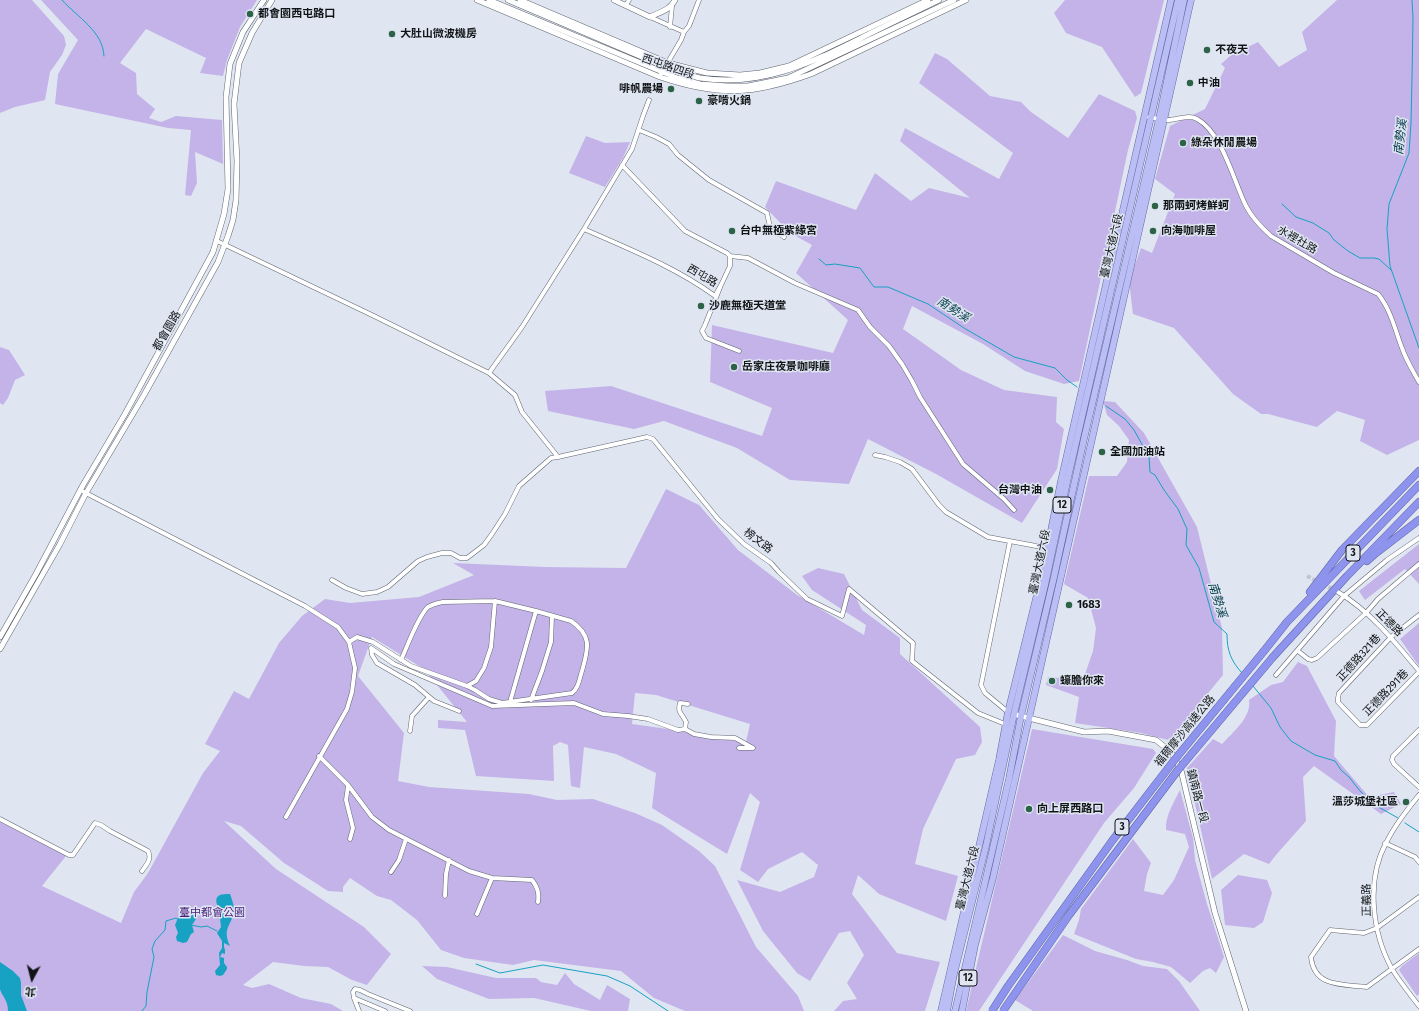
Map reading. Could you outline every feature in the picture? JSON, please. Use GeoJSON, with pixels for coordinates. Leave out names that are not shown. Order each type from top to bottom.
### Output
{"type":"FeatureCollection","features":[{"type":"Feature","properties":{"kind":"highway"},"geometry":{"type":"LineString","coordinates":[[1287,622],[1342,550],[1419,471]]}},
{"type":"Feature","properties":{"kind":"highway","name":"福爾摩沙高速公路"},"geometry":{"type":"LineString","coordinates":[[992,1011],[1008,986],[1112,840],[1176,758],[1287,622],[1419,485]]}},
{"type":"Feature","properties":{"kind":"highway","name":"福爾摩沙高速公路"},"geometry":{"type":"LineString","coordinates":[[1003,1011],[1070,915],[1178,770],[1296,631],[1419,502]]}},
{"type":"Feature","properties":{"kind":"highway"},"geometry":{"type":"LineString","coordinates":[[1296,631],[1376,553],[1402,532],[1419,521]]}},
{"type":"Feature","properties":{"kind":"main road","name":"臺灣大道六段"},"geometry":{"type":"LineString","coordinates":[[941,1011],[997,767],[1005,724],[1011,713],[1045,585],[1067,482],[1086,405],[1148,116],[1171,0]]}},
{"type":"Feature","properties":{"kind":"main road","name":"臺灣大道六段"},"geometry":{"type":"LineString","coordinates":[[947,1011],[954,974],[986,846],[1011,713],[1096,324],[1178,0]]}},
{"type":"Feature","properties":{"kind":"main road","name":"臺灣大道六段"},"geometry":{"type":"LineString","coordinates":[[962,1011],[975,945],[993,878],[1028,718],[1054,611],[1162,119],[1184,0]]}},
{"type":"Feature","properties":{"kind":"main road","name":"臺灣大道六段"},"geometry":{"type":"LineString","coordinates":[[955,1011],[1009,779],[1021,716],[1054,577],[1084,439],[1192,0]]}},
{"type":"Feature","properties":{"kind":"street","name":"都會園路"},"geometry":{"type":"LineString","coordinates":[[0,637],[36,574],[80,490],[125,414],[210,257],[217,241],[224,214],[228,189],[226,97],[230,64],[243,32],[264,0]]}},
{"type":"Feature","properties":{"kind":"street","name":"都會園路"},"geometry":{"type":"LineString","coordinates":[[0,649],[60,544],[86,493],[208,281],[225,245],[233,220],[237,188],[234,104],[239,63],[252,33],[272,0]]}},
{"type":"Feature","properties":{"kind":"street","name":"西屯路四段"},"geometry":{"type":"LineString","coordinates":[[477,0],[661,75],[700,84],[727,86],[748,86],[772,82],[802,72],[954,0]]}},
{"type":"Feature","properties":{"kind":"street","name":"西屯路四段"},"geometry":{"type":"LineString","coordinates":[[489,0],[680,84],[701,89],[739,92],[760,90],[786,83],[822,69],[966,0]]}},
{"type":"Feature","properties":{"kind":"street","name":"西屯路四段"},"geometry":{"type":"LineString","coordinates":[[508,0],[667,65],[718,74],[740,75],[774,70],[810,57],[928,0]]}},
{"type":"Feature","properties":{"kind":"street","name":"西屯路四段"},"geometry":{"type":"LineString","coordinates":[[520,0],[667,65],[677,72],[700,78],[729,80],[777,74],[820,58],[938,0]]}},
{"type":"Feature","properties":{"kind":"street"},"geometry":{"type":"LineString","coordinates":[[614,0],[670,27],[684,32]]}},
{"type":"Feature","properties":{"kind":"street"},"geometry":{"type":"LineString","coordinates":[[626,5],[629,0]]}},
{"type":"Feature","properties":{"kind":"street"},"geometry":{"type":"LineString","coordinates":[[650,17],[668,10],[675,0]]}},
{"type":"Feature","properties":{"kind":"street"},"geometry":{"type":"LineString","coordinates":[[661,75],[684,32],[689,26],[699,0]]}},
{"type":"Feature","properties":{"kind":"street"},"geometry":{"type":"LineString","coordinates":[[670,27],[672,6]]}},
{"type":"Feature","properties":{"kind":"street"},"geometry":{"type":"LineString","coordinates":[[489,373],[522,327],[632,149],[649,100]]}},
{"type":"Feature","properties":{"kind":"street","name":"水裡社路"},"geometry":{"type":"LineString","coordinates":[[1148,116],[1162,119],[1197,118],[1219,144],[1226,157],[1238,190],[1256,222],[1271,236],[1334,273],[1378,294],[1390,314],[1402,348],[1419,382]]}},
{"type":"Feature","properties":{"kind":"street"},"geometry":{"type":"LineString","coordinates":[[639,130],[669,144],[678,155],[709,180],[767,213],[770,227],[784,237]]}},
{"type":"Feature","properties":{"kind":"street"},"geometry":{"type":"LineString","coordinates":[[622,165],[685,231],[730,256],[748,258],[795,283],[858,310],[870,327],[889,346],[902,364],[920,397],[963,464],[1004,498],[1014,510]]}},
{"type":"Feature","properties":{"kind":"street","name":"西屯路"},"geometry":{"type":"LineString","coordinates":[[584,228],[659,262],[700,285],[715,296],[722,285]]}},
{"type":"Feature","properties":{"kind":"street"},"geometry":{"type":"LineString","coordinates":[[217,241],[489,373],[515,395],[522,412],[558,457]]}},
{"type":"Feature","properties":{"kind":"street"},"geometry":{"type":"LineString","coordinates":[[722,285],[730,266],[730,256]]}},
{"type":"Feature","properties":{"kind":"street","name":"西屯路"},"geometry":{"type":"LineString","coordinates":[[722,285],[706,325],[702,331],[706,338],[739,351]]}},
{"type":"Feature","properties":{"kind":"street","name":"榜文路"},"geometry":{"type":"LineString","coordinates":[[558,457],[647,437],[653,439],[718,519],[744,544],[771,563],[807,599],[818,603],[842,616],[849,589],[913,643],[912,661],[978,713],[1005,724]]}},
{"type":"Feature","properties":{"kind":"street"},"geometry":{"type":"LineString","coordinates":[[875,455],[900,462],[912,469],[946,512],[988,537],[1047,548]]}},
{"type":"Feature","properties":{"kind":"street"},"geometry":{"type":"LineString","coordinates":[[332,580],[346,588],[362,594],[377,592],[388,587],[418,561],[427,557],[442,553],[451,553],[460,558],[467,558],[484,545],[492,534],[505,514],[519,486],[551,458],[558,457]]}},
{"type":"Feature","properties":{"kind":"street"},"geometry":{"type":"LineString","coordinates":[[80,490],[305,606],[338,627],[349,642],[356,668],[352,692],[347,709],[319,756],[286,817]]}},
{"type":"Feature","properties":{"kind":"street"},"geometry":{"type":"LineString","coordinates":[[1276,675],[1344,596],[1387,560],[1419,538]]}},
{"type":"Feature","properties":{"kind":"street"},"geometry":{"type":"LineString","coordinates":[[1010,541],[981,685],[985,693],[1011,713]]}},
{"type":"Feature","properties":{"kind":"street"},"geometry":{"type":"LineString","coordinates":[[1298,650],[1308,659],[1312,660],[1317,658],[1366,613],[1378,599],[1419,564]]}},
{"type":"Feature","properties":{"kind":"street","name":"正德路"},"geometry":{"type":"LineString","coordinates":[[1339,593],[1366,613],[1391,637],[1419,671]]}},
{"type":"Feature","properties":{"kind":"street"},"geometry":{"type":"LineString","coordinates":[[349,642],[357,637],[373,642],[401,660],[411,666],[467,686],[489,699],[502,703],[572,693],[576,690],[580,683],[586,660],[587,639],[582,631],[571,622],[536,611],[495,601],[443,602],[436,603],[428,607],[420,618],[401,660]]}},
{"type":"Feature","properties":{"kind":"street"},"geometry":{"type":"LineString","coordinates":[[467,686],[476,681],[484,668],[491,647],[495,601]]}},
{"type":"Feature","properties":{"kind":"street"},"geometry":{"type":"LineString","coordinates":[[510,702],[536,611]]}},
{"type":"Feature","properties":{"kind":"street"},"geometry":{"type":"LineString","coordinates":[[1391,637],[1419,615]]}},
{"type":"Feature","properties":{"kind":"street"},"geometry":{"type":"LineString","coordinates":[[531,700],[551,642],[552,616]]}},
{"type":"Feature","properties":{"kind":"street","name":"正德路321巷"},"geometry":{"type":"LineString","coordinates":[[1365,726],[1360,725],[1338,702],[1339,693],[1391,637]]}},
{"type":"Feature","properties":{"kind":"street"},"geometry":{"type":"LineString","coordinates":[[459,711],[434,701],[415,684],[377,662],[372,655],[371,648],[394,664],[492,706],[574,703],[603,714],[648,719],[678,730],[685,728],[694,734],[711,737],[735,738],[753,748],[739,748]]}},
{"type":"Feature","properties":{"kind":"street","name":"正德路291巷"},"geometry":{"type":"LineString","coordinates":[[1365,726],[1419,671]]}},
{"type":"Feature","properties":{"kind":"street"},"geometry":{"type":"LineString","coordinates":[[410,731],[412,716],[429,697]]}},
{"type":"Feature","properties":{"kind":"street"},"geometry":{"type":"LineString","coordinates":[[685,728],[686,722],[678,708],[680,703],[688,704]]}},
{"type":"Feature","properties":{"kind":"street","name":"鎮南路一段"},"geometry":{"type":"LineString","coordinates":[[1011,713],[1084,732],[1108,732],[1156,740],[1171,752],[1181,770],[1215,913],[1246,1011]]}},
{"type":"Feature","properties":{"kind":"street"},"geometry":{"type":"LineString","coordinates":[[1419,730],[1393,756],[1392,760],[1394,764],[1419,787]]}},
{"type":"Feature","properties":{"kind":"street"},"geometry":{"type":"LineString","coordinates":[[319,756],[348,785],[372,817],[389,830],[469,871],[492,878],[532,880],[537,887],[539,894],[538,902]]}},
{"type":"Feature","properties":{"kind":"street"},"geometry":{"type":"LineString","coordinates":[[348,785],[346,800],[353,828],[350,839]]}},
{"type":"Feature","properties":{"kind":"street","name":"正義路"},"geometry":{"type":"LineString","coordinates":[[1419,795],[1402,816],[1386,844],[1377,864],[1374,886],[1374,912],[1377,928],[1392,968],[1419,1006]]}},
{"type":"Feature","properties":{"kind":"street"},"geometry":{"type":"LineString","coordinates":[[0,819],[68,855],[73,855],[95,824],[102,825],[110,831],[148,851],[150,861],[142,871]]}},
{"type":"Feature","properties":{"kind":"street"},"geometry":{"type":"LineString","coordinates":[[392,872],[399,860],[406,839]]}},
{"type":"Feature","properties":{"kind":"street"},"geometry":{"type":"LineString","coordinates":[[1386,844],[1415,857],[1419,862]]}},
{"type":"Feature","properties":{"kind":"street"},"geometry":{"type":"LineString","coordinates":[[445,896],[444,891],[449,860]]}},
{"type":"Feature","properties":{"kind":"street"},"geometry":{"type":"LineString","coordinates":[[477,914],[492,878]]}},
{"type":"Feature","properties":{"kind":"street"},"geometry":{"type":"LineString","coordinates":[[1419,897],[1377,928],[1364,933],[1330,930],[1310,957],[1311,964],[1319,978],[1327,982],[1367,987],[1419,949]]}},
{"type":"Feature","properties":{"kind":"street"},"geometry":{"type":"LineString","coordinates":[[359,1011],[354,998],[353,992],[355,989],[410,1011]]}},
{"type":"Feature","properties":{"kind":"street"},"geometry":{"type":"LineString","coordinates":[[354,998],[385,1011]]}},
{"type":"Feature","properties":{"kind":"green space"},"geometry":{"type":"Polygon","coordinates":[[[0,0],[32,0],[64,36],[66,45],[62,55],[50,72],[45,100],[15,107],[0,113],[0,0]]]}},
{"type":"Feature","properties":{"kind":"green space"},"geometry":{"type":"Polygon","coordinates":[[[41,0],[257,0],[240,27],[227,60],[223,76],[200,73],[206,58],[146,29],[120,63],[136,73],[137,94],[155,109],[149,118],[161,122],[176,116],[222,120],[223,164],[195,152],[197,183],[191,196],[185,195],[191,130],[168,128],[55,104],[58,74],[78,40],[41,0]]]}},
{"type":"Feature","properties":{"kind":"green space"},"geometry":{"type":"Polygon","coordinates":[[[1065,0],[1164,0],[1141,93],[1135,97],[1102,47],[1066,33],[1054,13],[1065,0]]]}},
{"type":"Feature","properties":{"kind":"green space"},"geometry":{"type":"Polygon","coordinates":[[[1337,0],[1419,0],[1419,440],[1387,455],[1360,441],[1365,420],[1337,411],[1317,427],[1268,414],[1261,414],[1233,394],[1174,328],[1133,314],[1129,281],[1141,248],[1152,253],[1175,194],[1155,179],[1170,126],[1205,109],[1225,68],[1221,64],[1230,56],[1258,42],[1279,67],[1307,50],[1302,32],[1337,0]]]}},
{"type":"Feature","properties":{"kind":"green space"},"geometry":{"type":"Polygon","coordinates":[[[935,53],[947,59],[990,96],[1021,102],[1031,112],[1068,138],[1099,94],[1135,111],[1137,118],[1128,150],[1079,381],[1064,384],[1025,371],[983,344],[912,306],[903,329],[961,370],[1004,390],[1057,397],[1056,422],[1064,429],[1057,469],[1022,523],[936,474],[868,439],[849,484],[790,480],[737,448],[664,421],[634,429],[548,411],[545,391],[611,386],[762,436],[772,408],[710,382],[712,325],[833,353],[848,320],[796,273],[812,245],[790,233],[765,207],[776,181],[856,210],[875,173],[911,201],[929,188],[970,198],[900,141],[905,128],[999,179],[1013,153],[919,83],[935,53]]]}},
{"type":"Feature","properties":{"kind":"green space"},"geometry":{"type":"Polygon","coordinates":[[[586,136],[605,143],[630,142],[623,158],[605,187],[569,173],[586,136]]]}},
{"type":"Feature","properties":{"kind":"green space"},"geometry":{"type":"Polygon","coordinates":[[[0,347],[9,350],[25,375],[15,380],[8,398],[3,405],[0,403],[0,347]]]}},
{"type":"Feature","properties":{"kind":"green space"},"geometry":{"type":"Polygon","coordinates":[[[1103,401],[1115,402],[1144,433],[1197,527],[1222,628],[1223,675],[1173,736],[1168,740],[1141,733],[1075,723],[1079,697],[1046,685],[1048,677],[1083,680],[1093,651],[1096,628],[1088,598],[1064,584],[1089,476],[1117,476],[1127,462],[1129,440],[1119,426],[1107,415],[1103,401]]]}},
{"type":"Feature","properties":{"kind":"green space","name":"臺中都會公園"},"geometry":{"type":"Polygon","coordinates":[[[666,489],[699,505],[738,550],[797,595],[864,635],[866,625],[812,590],[802,576],[818,568],[844,574],[862,610],[900,638],[900,654],[980,727],[982,742],[975,755],[956,759],[923,829],[915,864],[958,876],[946,921],[879,894],[858,875],[852,894],[897,953],[940,962],[925,1011],[834,1011],[843,1001],[857,999],[847,983],[864,955],[850,931],[839,933],[810,981],[797,973],[763,931],[737,880],[780,892],[814,877],[818,865],[802,852],[768,869],[758,882],[740,870],[760,802],[750,793],[727,854],[652,808],[656,773],[616,754],[584,747],[580,788],[571,786],[568,745],[560,742],[553,746],[554,781],[476,776],[465,730],[438,728],[438,720],[467,722],[424,669],[372,637],[358,676],[404,733],[398,781],[429,787],[529,794],[557,800],[593,799],[635,813],[662,825],[699,851],[715,866],[756,947],[798,996],[804,1011],[685,1011],[654,998],[621,971],[534,960],[513,965],[464,958],[441,950],[417,920],[391,900],[377,896],[350,878],[343,887],[343,892],[328,891],[284,863],[241,826],[224,821],[276,869],[364,927],[391,954],[367,985],[352,980],[328,967],[273,962],[243,985],[252,988],[269,984],[301,998],[331,1004],[343,1011],[0,1011],[0,821],[66,856],[42,886],[121,923],[134,892],[148,873],[203,773],[220,751],[205,744],[234,691],[249,699],[279,643],[302,616],[325,599],[350,603],[419,597],[474,575],[453,563],[545,567],[626,568],[666,489]],[[635,693],[632,724],[675,730],[719,739],[746,742],[750,724],[656,695],[635,693]]]}},
{"type":"Feature","properties":{"kind":"green space"},"geometry":{"type":"Polygon","coordinates":[[[1419,544],[1419,584],[1405,569],[1365,600],[1359,591],[1419,544]]]}},
{"type":"Feature","properties":{"kind":"green space"},"geometry":{"type":"Polygon","coordinates":[[[1419,623],[1419,666],[1400,639],[1419,623]]]}},
{"type":"Feature","properties":{"kind":"green space"},"geometry":{"type":"Polygon","coordinates":[[[1298,662],[1307,666],[1336,721],[1334,756],[1369,797],[1394,792],[1401,804],[1381,814],[1314,766],[1303,777],[1306,821],[1269,864],[1244,854],[1212,879],[1187,768],[1213,739],[1222,744],[1236,730],[1244,718],[1249,706],[1249,700],[1271,685],[1283,682],[1298,662]]]}},
{"type":"Feature","properties":{"kind":"green space"},"geometry":{"type":"Polygon","coordinates":[[[1032,729],[1153,749],[1156,753],[1134,788],[1104,823],[979,1011],[966,1011],[1032,729]]]}},
{"type":"Feature","properties":{"kind":"green space"},"geometry":{"type":"Polygon","coordinates":[[[1180,790],[1193,838],[1195,860],[1224,957],[1216,973],[1210,968],[1203,971],[1190,983],[1171,967],[1136,959],[1074,934],[1081,909],[1133,839],[1151,863],[1147,874],[1144,891],[1163,895],[1174,880],[1189,847],[1185,834],[1166,830],[1168,814],[1180,790]]]}},
{"type":"Feature","properties":{"kind":"green space"},"geometry":{"type":"Polygon","coordinates":[[[1238,875],[1267,880],[1272,893],[1263,922],[1254,928],[1225,925],[1221,890],[1238,875]]]}},
{"type":"Feature","properties":{"kind":"green space"},"geometry":{"type":"Polygon","coordinates":[[[1063,935],[1095,951],[1143,966],[1167,969],[1179,981],[1200,1011],[1033,1011],[1015,1000],[1063,935]]]}},
{"type":"Feature","properties":{"kind":"green space"},"geometry":{"type":"Polygon","coordinates":[[[1419,953],[1419,994],[1417,996],[1399,970],[1419,953]]]}},
{"type":"Feature","properties":{"kind":"green space"},"geometry":{"type":"Polygon","coordinates":[[[422,966],[447,967],[496,978],[536,978],[541,982],[557,985],[565,973],[574,984],[600,1000],[607,985],[630,999],[628,1011],[591,1011],[534,998],[489,999],[437,979],[422,966]]]}},
{"type":"Feature","properties":{"kind":"water"},"geometry":{"type":"Polygon","coordinates":[[[230,894],[234,908],[227,930],[230,946],[224,943],[225,954],[222,953],[220,957],[224,958],[224,963],[227,969],[223,975],[220,976],[216,975],[215,971],[220,965],[219,953],[222,948],[222,941],[217,933],[221,927],[221,912],[216,899],[221,895],[230,894]]]}},
{"type":"Feature","properties":{"kind":"water"},"geometry":{"type":"Polygon","coordinates":[[[185,909],[193,910],[197,915],[192,925],[194,932],[191,934],[187,942],[183,943],[177,941],[176,937],[178,933],[175,925],[181,911],[185,909]]]}},
{"type":"Feature","properties":{"kind":"water"},"geometry":{"type":"Polygon","coordinates":[[[0,962],[20,978],[21,995],[27,1011],[8,1011],[6,1001],[0,989],[0,962]]]}},
{"type":"Feature","properties":{"kind":"waterway"},"geometry":{"type":"LineString","coordinates":[[62,0],[94,32],[103,47],[104,56]]}},
{"type":"Feature","properties":{"kind":"waterway","name":"南勢溪"},"geometry":{"type":"LineString","coordinates":[[1412,0],[1412,78],[1409,153],[1389,204],[1387,229],[1390,266],[1419,348]]}},
{"type":"Feature","properties":{"kind":"waterway","name":"南勢溪"},"geometry":{"type":"LineString","coordinates":[[1282,204],[1296,217],[1313,223],[1329,233],[1334,240],[1348,251],[1360,258],[1379,259],[1391,270]]}},
{"type":"Feature","properties":{"kind":"waterway","name":"南勢溪"},"geometry":{"type":"LineString","coordinates":[[819,259],[826,265],[835,264],[860,268],[874,287],[888,287],[928,304],[964,328],[1014,357],[1055,368],[1067,380],[1077,387]]}},
{"type":"Feature","properties":{"kind":"waterway","name":"南勢溪"},"geometry":{"type":"LineString","coordinates":[[1106,406],[1125,419],[1134,430],[1149,457],[1150,472],[1155,475],[1178,509],[1187,529],[1186,545],[1199,568],[1214,622],[1227,634],[1230,655],[1242,673]]}},
{"type":"Feature","properties":{"kind":"waterway","name":"南勢溪"},"geometry":{"type":"LineString","coordinates":[[1253,686],[1271,708],[1280,727],[1291,741],[1315,755],[1335,761],[1360,791],[1375,805],[1398,818]]}},
{"type":"Feature","properties":{"kind":"waterway"},"geometry":{"type":"LineString","coordinates":[[1405,823],[1419,832]]}},
{"type":"Feature","properties":{"kind":"waterway"},"geometry":{"type":"LineString","coordinates":[[142,1011],[146,1006],[147,992],[154,957],[152,949],[155,941],[165,930],[166,921],[176,918],[179,920]]}},
{"type":"Feature","properties":{"kind":"waterway"},"geometry":{"type":"LineString","coordinates":[[191,925],[201,927],[207,926],[217,931]]}},
{"type":"Feature","properties":{"kind":"waterway"},"geometry":{"type":"LineString","coordinates":[[476,964],[500,973],[543,965],[607,976],[630,986],[668,1011]]}},
{"type":"Feature","properties":{"kind":"tunnel"},"geometry":{"type":"LineString","coordinates":[[1307,576],[1336,591]]}},
{"type":"Feature","properties":{"kind":"place","name":"都會園西屯路口"},"geometry":{"type":"Point","coordinates":[250,14]}},
{"type":"Feature","properties":{"kind":"place","name":"大肚山微波機房"},"geometry":{"type":"Point","coordinates":[392,34]}},
{"type":"Feature","properties":{"kind":"place","name":"不夜天"},"geometry":{"type":"Point","coordinates":[1207,50]}},
{"type":"Feature","properties":{"kind":"place","name":"中油"},"geometry":{"type":"Point","coordinates":[1190,83]}},
{"type":"Feature","properties":{"kind":"place","name":"啡帆農場"},"geometry":{"type":"Point","coordinates":[671,89]}},
{"type":"Feature","properties":{"kind":"place","name":"豪啃火鍋"},"geometry":{"type":"Point","coordinates":[699,101]}},
{"type":"Feature","properties":{"kind":"place","name":"綠朵休閒農場"},"geometry":{"type":"Point","coordinates":[1183,143]}},
{"type":"Feature","properties":{"kind":"place","name":"那兩蚵烤鮮蚵"},"geometry":{"type":"Point","coordinates":[1155,206]}},
{"type":"Feature","properties":{"kind":"place","name":"台中無極紫緣宮"},"geometry":{"type":"Point","coordinates":[732,231]}},
{"type":"Feature","properties":{"kind":"place","name":"向海咖啡屋"},"geometry":{"type":"Point","coordinates":[1153,231]}},
{"type":"Feature","properties":{"kind":"place","name":"沙鹿無極天道堂"},"geometry":{"type":"Point","coordinates":[701,306]}},
{"type":"Feature","properties":{"kind":"place","name":"岳家庄夜景咖啡廳"},"geometry":{"type":"Point","coordinates":[734,367]}},
{"type":"Feature","properties":{"kind":"place","name":"全國加油站"},"geometry":{"type":"Point","coordinates":[1102,452]}},
{"type":"Feature","properties":{"kind":"place","name":"台灣中油"},"geometry":{"type":"Point","coordinates":[1050,490]}},
{"type":"Feature","properties":{"kind":"place","name":"1683"},"geometry":{"type":"Point","coordinates":[1069,605]}},
{"type":"Feature","properties":{"kind":"place","name":"蠔膽你來"},"geometry":{"type":"Point","coordinates":[1052,681]}},
{"type":"Feature","properties":{"kind":"place","name":"溫莎城堡社區"},"geometry":{"type":"Point","coordinates":[1406,802]}},
{"type":"Feature","properties":{"kind":"place","name":"向上屏西路口"},"geometry":{"type":"Point","coordinates":[1029,809]}}]}
